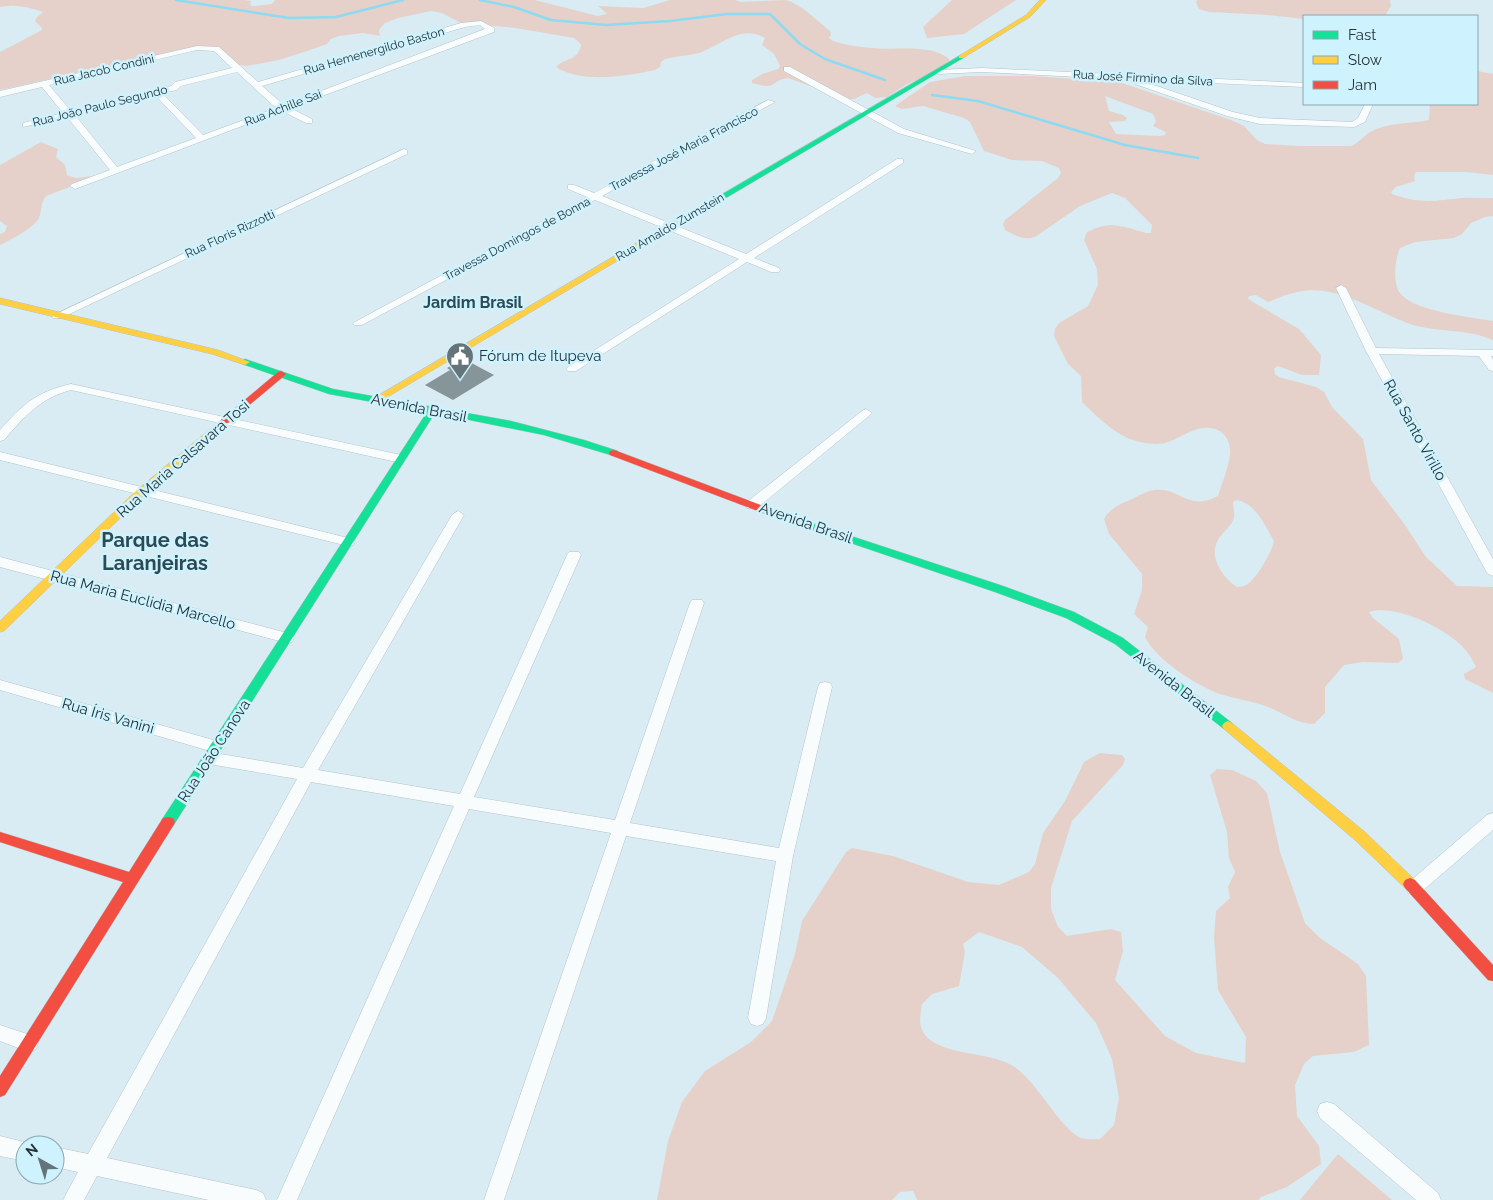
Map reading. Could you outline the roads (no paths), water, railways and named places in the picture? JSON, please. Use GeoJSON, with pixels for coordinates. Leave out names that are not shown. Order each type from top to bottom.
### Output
{"type":"FeatureCollection","features":[{"type":"Feature","properties":{"kind":"street","name":"Rua Arnaldo Zumstein"},"geometry":{"type":"LineString","coordinates":[[376,400],[866,112],[938,72],[964,54],[1028,16],[1043,0]]}},
{"type":"Feature","properties":{"kind":"street","name":"Rua Hemenergildo Baston"},"geometry":{"type":"LineString","coordinates":[[256,85],[464,25],[481,23],[491,30]]}},
{"type":"Feature","properties":{"kind":"street","name":"Rua Achille Sai"},"geometry":{"type":"LineString","coordinates":[[75,186],[491,30]]}},
{"type":"Feature","properties":{"kind":"street","name":"Rua Jacob Condini"},"geometry":{"type":"LineString","coordinates":[[0,94],[197,48],[209,47],[216,49],[238,69]]}},
{"type":"Feature","properties":{"kind":"street","name":"Rua José Firmino da Silva"},"geometry":{"type":"LineString","coordinates":[[951,63],[982,70]]}},
{"type":"Feature","properties":{"kind":"street"},"geometry":{"type":"LineString","coordinates":[[238,69],[282,108],[310,120]]}},
{"type":"Feature","properties":{"kind":"street","name":"Rua João Paulo Segundo"},"geometry":{"type":"LineString","coordinates":[[26,125],[174,88],[178,84],[238,69]]}},
{"type":"Feature","properties":{"kind":"street"},"geometry":{"type":"LineString","coordinates":[[787,69],[901,131],[972,151]]}},
{"type":"Feature","properties":{"kind":"street","name":"Rua José Firmino da Silva"},"geometry":{"type":"LineString","coordinates":[[938,72],[982,70],[1303,85]]}},
{"type":"Feature","properties":{"kind":"street"},"geometry":{"type":"LineString","coordinates":[[1124,77],[1230,114],[1260,121],[1338,125],[1354,124],[1362,120],[1370,105]]}},
{"type":"Feature","properties":{"kind":"street"},"geometry":{"type":"LineString","coordinates":[[44,84],[116,171]]}},
{"type":"Feature","properties":{"kind":"street"},"geometry":{"type":"LineString","coordinates":[[156,92],[202,139]]}},
{"type":"Feature","properties":{"kind":"street","name":"Travessa José Maria Francisco"},"geometry":{"type":"LineString","coordinates":[[597,197],[772,102]]}},
{"type":"Feature","properties":{"kind":"street","name":"Rua Floris Rizzotti"},"geometry":{"type":"LineString","coordinates":[[57,316],[404,152]]}},
{"type":"Feature","properties":{"kind":"street"},"geometry":{"type":"LineString","coordinates":[[572,369],[900,161]]}},
{"type":"Feature","properties":{"kind":"street"},"geometry":{"type":"LineString","coordinates":[[570,187],[775,270]]}},
{"type":"Feature","properties":{"kind":"street","name":"Travessa Domingos de Bonna"},"geometry":{"type":"LineString","coordinates":[[358,323],[597,197]]}},
{"type":"Feature","properties":{"kind":"street","name":"Rua Santo Virillo"},"geometry":{"type":"LineString","coordinates":[[1341,288],[1372,351],[1493,571]]}},
{"type":"Feature","properties":{"kind":"street","name":"Avenida Brasil"},"geometry":{"type":"LineString","coordinates":[[0,301],[215,352],[329,391],[535,430],[593,445],[752,505],[1070,615],[1119,641],[1245,740],[1360,836],[1414,888],[1493,975]]}},
{"type":"Feature","properties":{"kind":"street"},"geometry":{"type":"LineString","coordinates":[[1372,351],[1488,353],[1493,368]]}},
{"type":"Feature","properties":{"kind":"street","name":"Rua Maria Calsavara Tosi"},"geometry":{"type":"LineString","coordinates":[[0,628],[141,492],[281,374]]}},
{"type":"Feature","properties":{"kind":"street"},"geometry":{"type":"LineString","coordinates":[[0,437],[33,400],[53,390],[72,387],[401,459]]}},
{"type":"Feature","properties":{"kind":"street","name":"Rua João Canova"},"geometry":{"type":"LineString","coordinates":[[0,1090],[132,879],[432,411]]}},
{"type":"Feature","properties":{"kind":"street"},"geometry":{"type":"LineString","coordinates":[[752,505],[866,413]]}},
{"type":"Feature","properties":{"kind":"street"},"geometry":{"type":"LineString","coordinates":[[0,456],[348,542]]}},
{"type":"Feature","properties":{"kind":"street"},"geometry":{"type":"LineString","coordinates":[[73,1200],[307,775],[458,515]]}},
{"type":"Feature","properties":{"kind":"street"},"geometry":{"type":"LineString","coordinates":[[287,1200],[463,801],[574,556]]}},
{"type":"Feature","properties":{"kind":"street","name":"Rua Maria Euclidia Marcello"},"geometry":{"type":"LineString","coordinates":[[0,562],[286,638]]}},
{"type":"Feature","properties":{"kind":"street"},"geometry":{"type":"LineString","coordinates":[[494,1200],[697,602]]}},
{"type":"Feature","properties":{"kind":"street","name":"Rua Íris Vanini"},"geometry":{"type":"LineString","coordinates":[[0,685],[213,752],[307,775],[785,856]]}},
{"type":"Feature","properties":{"kind":"street"},"geometry":{"type":"LineString","coordinates":[[757,1018],[785,856],[825,687]]}},
{"type":"Feature","properties":{"kind":"street"},"geometry":{"type":"LineString","coordinates":[[1414,888],[1493,820]]}},
{"type":"Feature","properties":{"kind":"street"},"geometry":{"type":"LineString","coordinates":[[0,837],[132,879]]}},
{"type":"Feature","properties":{"kind":"street"},"geometry":{"type":"LineString","coordinates":[[0,1034],[29,1044]]}},
{"type":"Feature","properties":{"kind":"street"},"geometry":{"type":"LineString","coordinates":[[1327,1111],[1431,1200]]}},
{"type":"Feature","properties":{"kind":"street"},"geometry":{"type":"LineString","coordinates":[[0,1146],[15,1149]]}},
{"type":"Feature","properties":{"kind":"street"},"geometry":{"type":"LineString","coordinates":[[65,1159],[256,1200]]}},
{"type":"Feature","properties":{"kind":"waterway"},"geometry":{"type":"LineString","coordinates":[[176,0],[289,18],[336,17],[403,0]]}},
{"type":"Feature","properties":{"kind":"waterway"},"geometry":{"type":"LineString","coordinates":[[480,0],[514,7],[551,20],[606,25],[670,21],[727,14],[770,14],[800,44],[825,59],[885,80]]}},
{"type":"Feature","properties":{"kind":"waterway"},"geometry":{"type":"LineString","coordinates":[[932,95],[978,101],[1125,145],[1198,158]]}},
{"type":"Feature","properties":{"kind":"place","name":"Fórum de Itupeva"},"geometry":{"type":"Point","coordinates":[460,380]}},
{"type":"Feature","properties":{"kind":"district","name":"Jardim Brasil"},"geometry":{"type":"Point","coordinates":[473,302]}},
{"type":"Feature","properties":{"kind":"district","name":"Parque das Laranjeiras"},"geometry":{"type":"Point","coordinates":[155,552]}}]}
